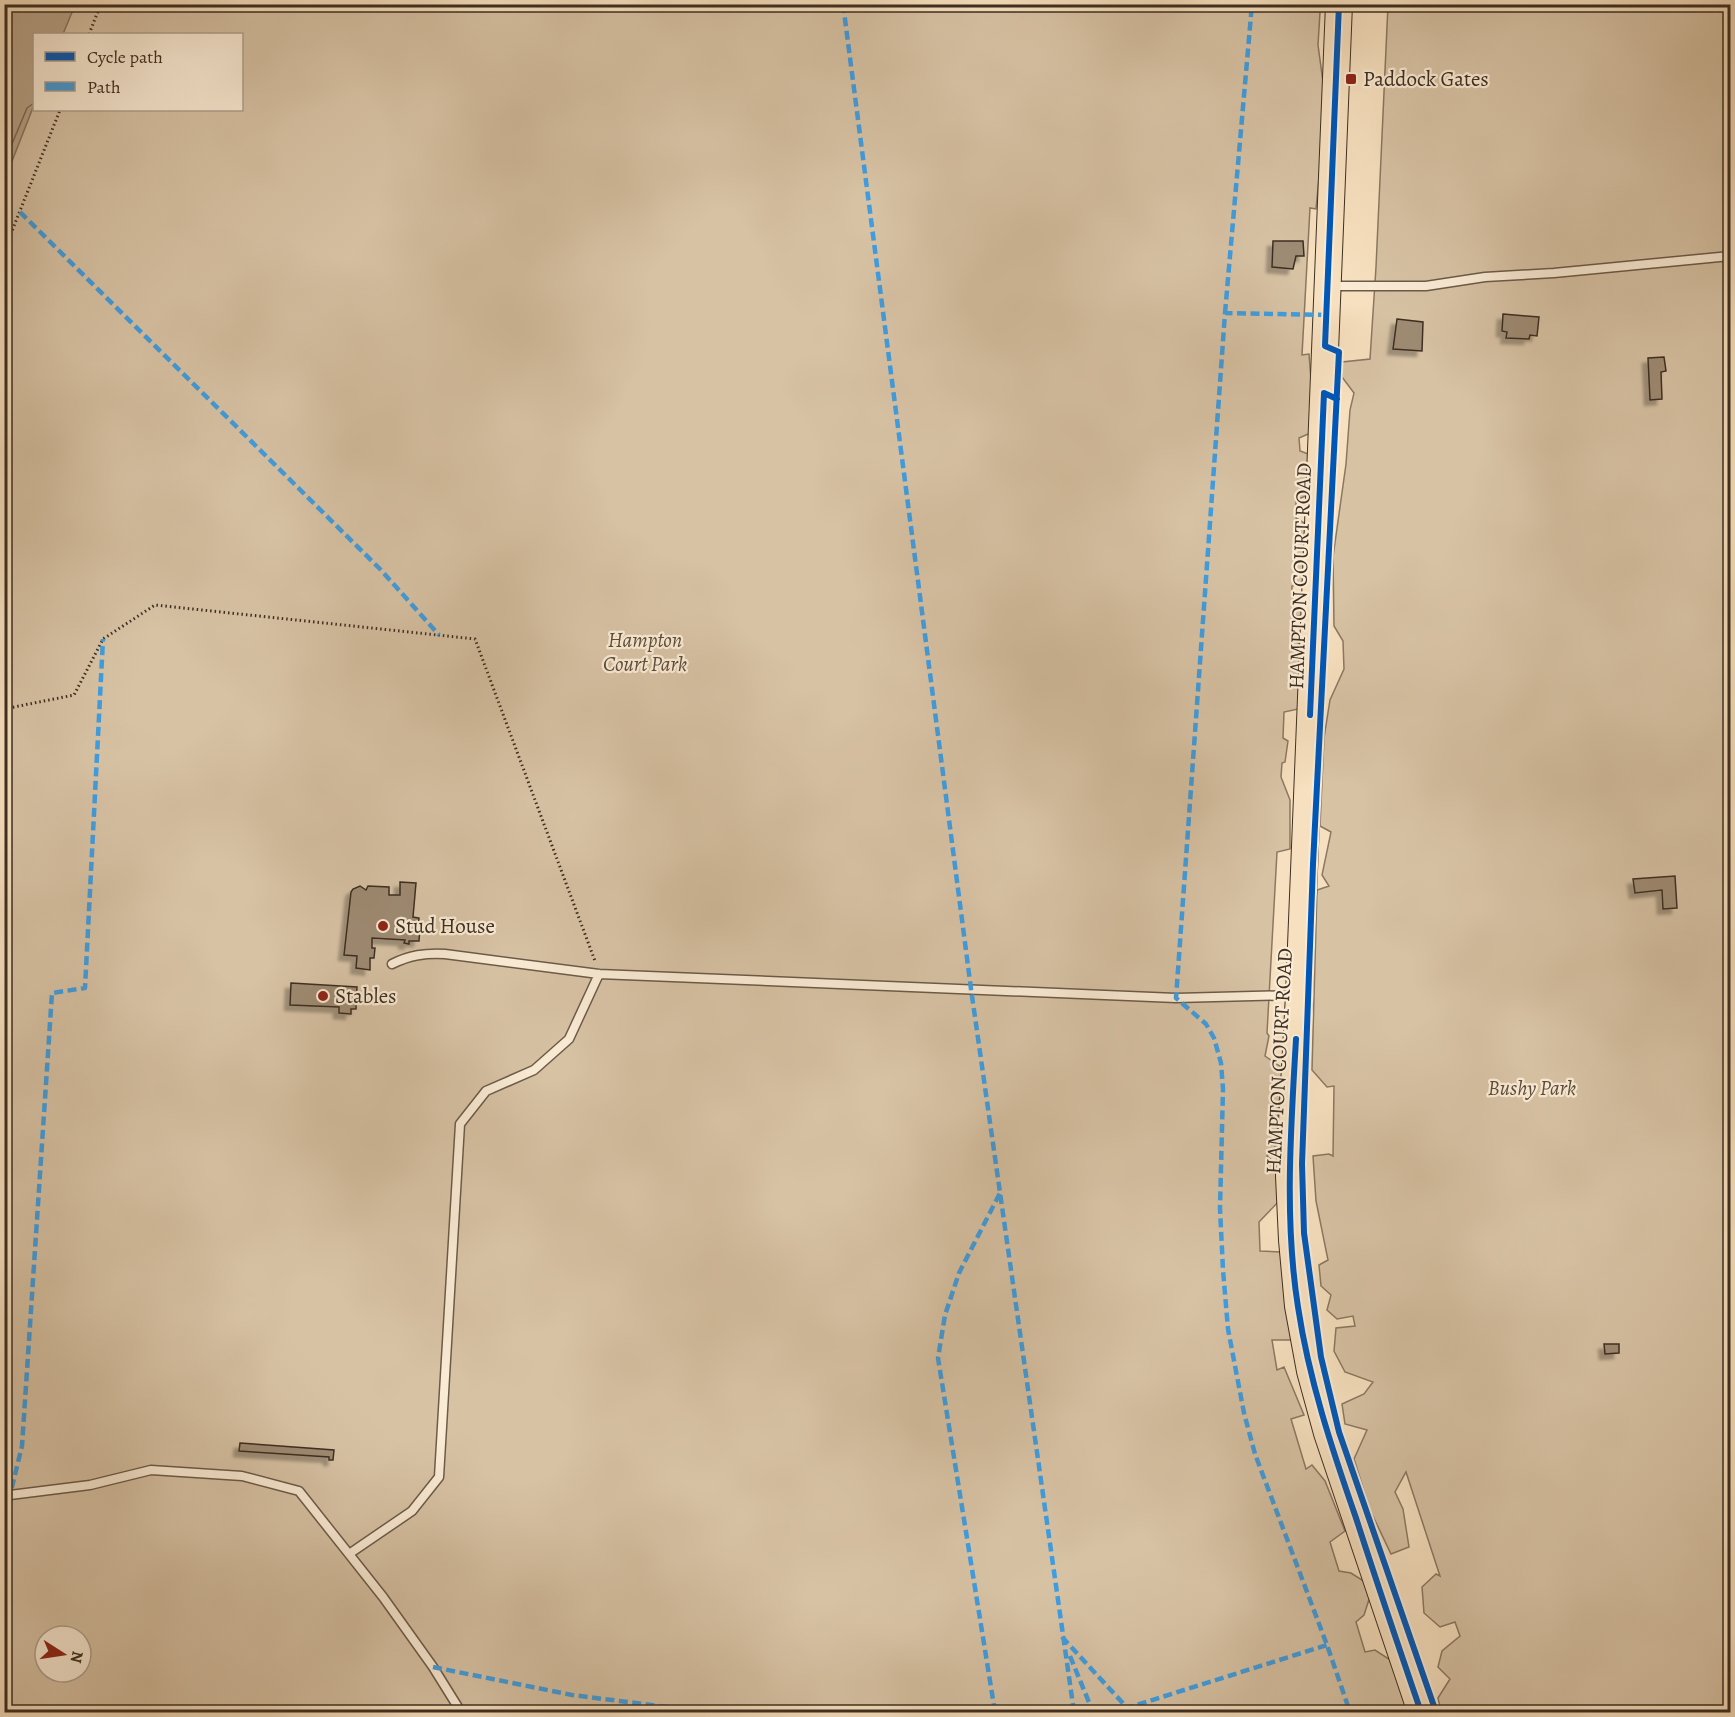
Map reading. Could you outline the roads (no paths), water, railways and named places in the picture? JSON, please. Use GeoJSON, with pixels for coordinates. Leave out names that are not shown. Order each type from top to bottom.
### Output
{"type":"FeatureCollection","features":[{"type":"Feature","properties":{"kind":"main road","name":"HAMPTON COURT ROAD"},"geometry":{"type":"LineString","coordinates":[[1339,4],[1299,995],[1289,1176],[1298,1306],[1310,1371],[1327,1433],[1421,1713]]}},
{"type":"Feature","properties":{"kind":"lane"},"geometry":{"type":"LineString","coordinates":[[1328,286],[1426,286],[1485,277],[1554,273],[1731,256]]}},
{"type":"Feature","properties":{"kind":"lane"},"geometry":{"type":"LineString","coordinates":[[392,964],[425,953],[599,974],[1176,998],[1299,995]]}},
{"type":"Feature","properties":{"kind":"lane"},"geometry":{"type":"LineString","coordinates":[[349,1554],[412,1511],[439,1477],[460,1124],[486,1091],[534,1070],[568,1039],[599,974]]}},
{"type":"Feature","properties":{"kind":"lane"},"geometry":{"type":"LineString","coordinates":[[10,1495],[90,1485],[151,1470],[242,1476],[299,1491],[427,1659],[461,1713]]}},
{"type":"Feature","properties":{"kind":"water"},"geometry":{"type":"Polygon","coordinates":[[[5,4],[75,5],[63,33],[33,33],[33,108],[5,179],[5,4]]]}},
{"type":"Feature","properties":{"kind":"place","name":"Paddock Gates"},"geometry":{"type":"Point","coordinates":[1351,79]}},
{"type":"Feature","properties":{"kind":"place","name":"Stud House"},"geometry":{"type":"Point","coordinates":[383,926]}},
{"type":"Feature","properties":{"kind":"place","name":"Stables"},"geometry":{"type":"Point","coordinates":[323,996]}},
{"type":"Feature","properties":{"kind":"park label","name":"Hampton Court Park"},"geometry":{"type":"Point","coordinates":[645,652]}},
{"type":"Feature","properties":{"kind":"park label","name":"Bushy Park"},"geometry":{"type":"Point","coordinates":[1532,1088]}}]}
